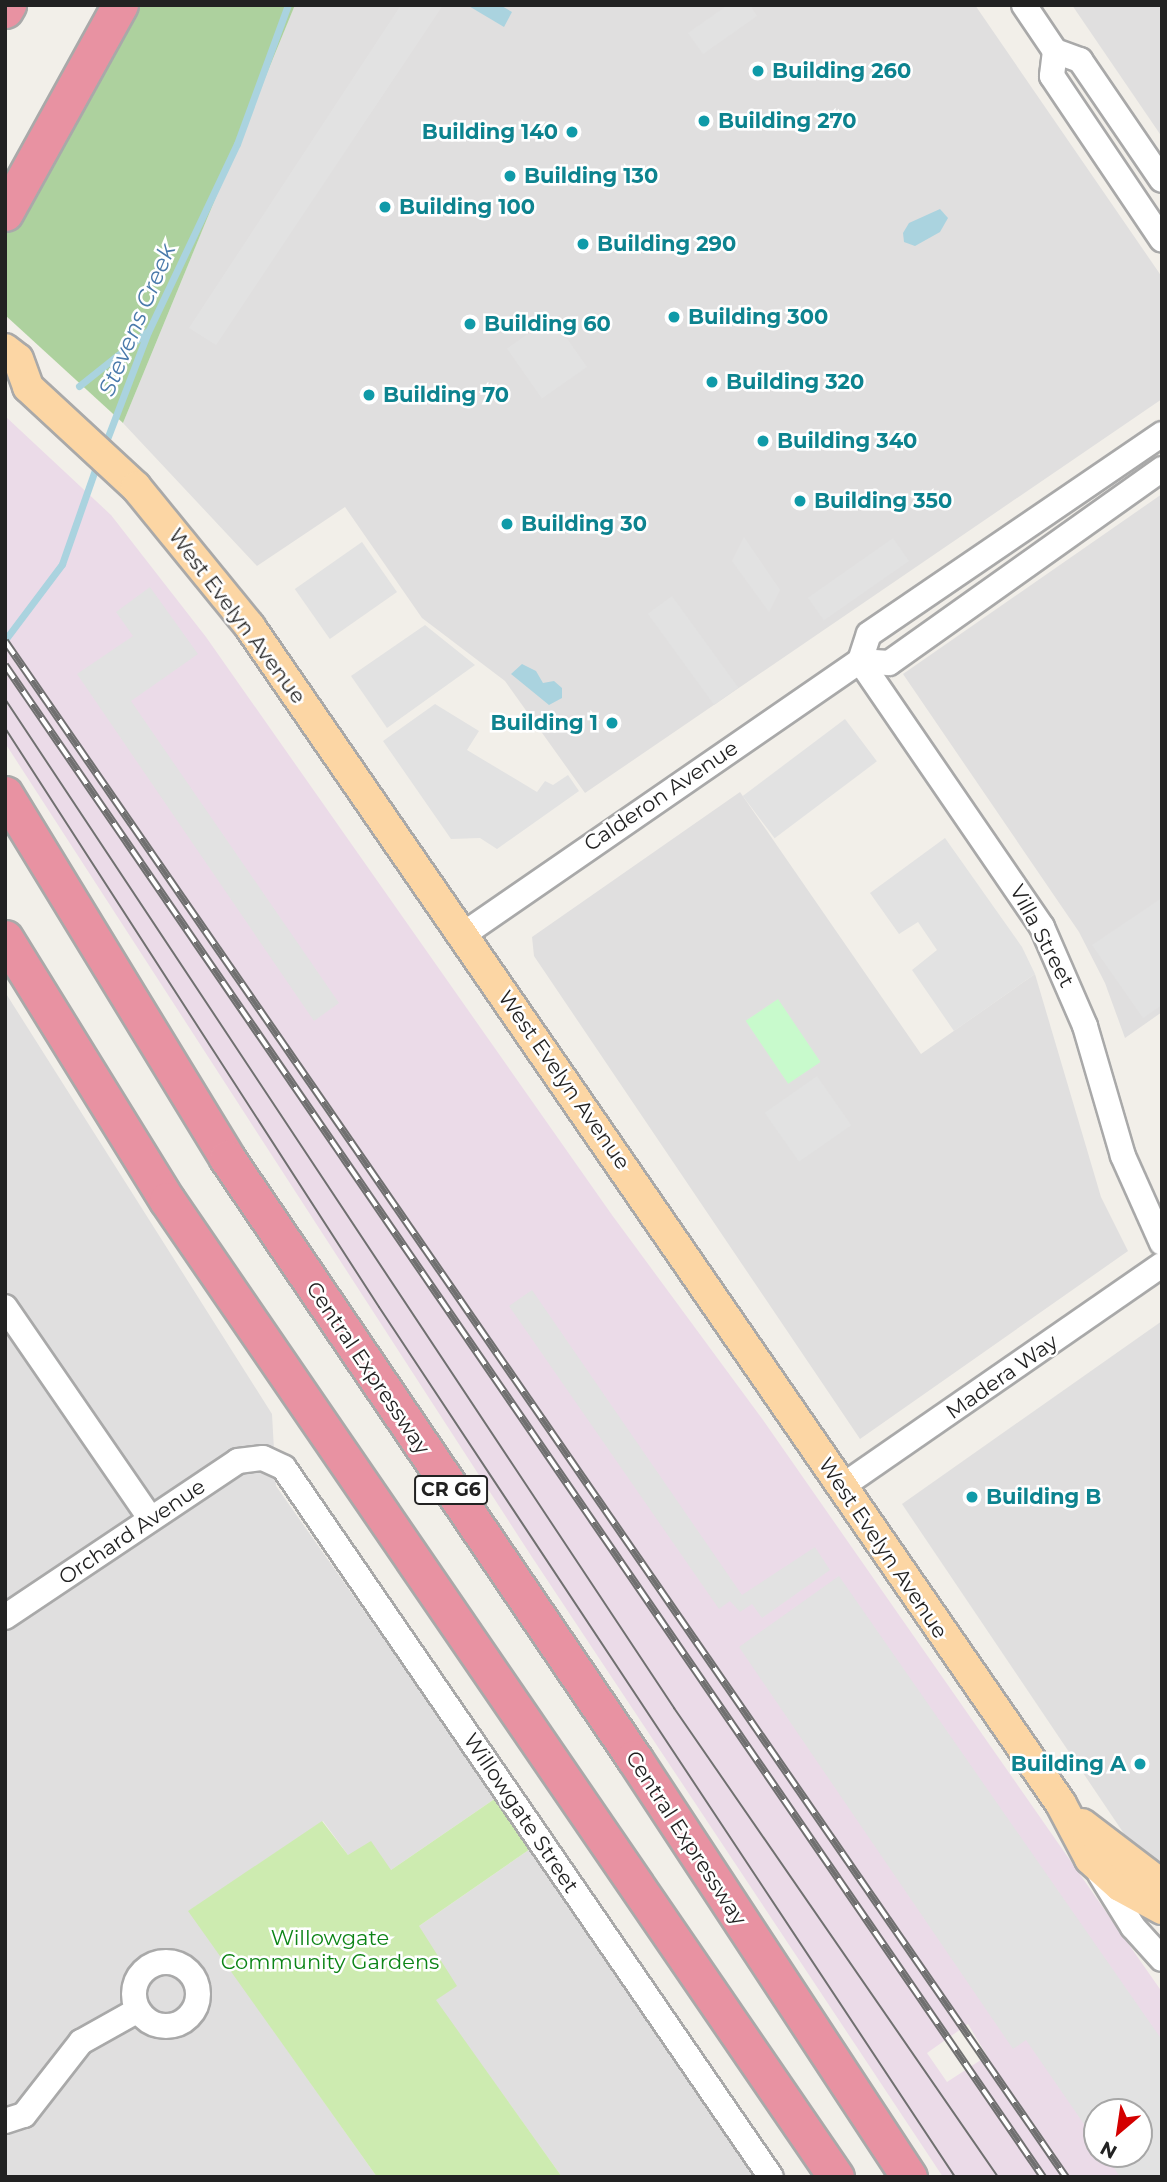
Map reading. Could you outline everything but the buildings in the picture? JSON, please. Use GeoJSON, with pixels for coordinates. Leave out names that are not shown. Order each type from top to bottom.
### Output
{"type":"FeatureCollection","features":[{"type":"Feature","properties":{"kind":"highway"},"geometry":{"type":"LineString","coordinates":[[5,10],[8,5]]}},
{"type":"Feature","properties":{"kind":"highway"},"geometry":{"type":"LineString","coordinates":[[5,213],[120,5]]}},
{"type":"Feature","properties":{"kind":"highway","name":"Central Expressway"},"geometry":{"type":"LineString","coordinates":[[5,794],[227,1158],[634,1758],[909,2177]]}},
{"type":"Feature","properties":{"kind":"highway","name":"CR G6"},"geometry":{"type":"LineString","coordinates":[[5,938],[174,1210],[836,2177]]}},
{"type":"Feature","properties":{"kind":"main road"},"geometry":{"type":"LineString","coordinates":[[5,349],[18,359],[16,387]]}},
{"type":"Feature","properties":{"kind":"main road","name":"West Evelyn Avenue"},"geometry":{"type":"LineString","coordinates":[[16,387],[79,431],[136,487],[250,627],[1061,1804],[1090,1859]]}},
{"type":"Feature","properties":{"kind":"main road","name":"West Evelyn Avenue"},"geometry":{"type":"LineString","coordinates":[[1061,1804],[1106,1846],[1162,1885]]}},
{"type":"Feature","properties":{"kind":"main road"},"geometry":{"type":"LineString","coordinates":[[1090,1859],[1120,1886],[1162,1909]]}},
{"type":"Feature","properties":{"kind":"street"},"geometry":{"type":"LineString","coordinates":[[1024,5],[1055,51],[1080,60],[1162,180]]}},
{"type":"Feature","properties":{"kind":"street"},"geometry":{"type":"LineString","coordinates":[[1055,51],[1052,76],[1162,240]]}},
{"type":"Feature","properties":{"kind":"street"},"geometry":{"type":"LineString","coordinates":[[1162,434],[869,634],[860,661],[889,663],[1162,469]]}},
{"type":"Feature","properties":{"kind":"street","name":"Calderon Avenue"},"geometry":{"type":"LineString","coordinates":[[464,934],[860,661]]}},
{"type":"Feature","properties":{"kind":"street","name":"Villa Street"},"geometry":{"type":"LineString","coordinates":[[860,661],[1042,927],[1085,1026],[1131,1178],[1162,1243]]}},
{"type":"Feature","properties":{"kind":"street","name":"Madera Way"},"geometry":{"type":"LineString","coordinates":[[841,1487],[1162,1265]]}},
{"type":"Feature","properties":{"kind":"street"},"geometry":{"type":"LineString","coordinates":[[5,1307],[150,1518]]}},
{"type":"Feature","properties":{"kind":"street","name":"Orchard Avenue"},"geometry":{"type":"LineString","coordinates":[[5,1617],[238,1461],[263,1458]]}},
{"type":"Feature","properties":{"kind":"street","name":"Willowgate Street"},"geometry":{"type":"LineString","coordinates":[[263,1458],[284,1468],[771,2177]]}},
{"type":"Feature","properties":{"kind":"street","name":"West Evelyn Avenue"},"geometry":{"type":"LineString","coordinates":[[1090,1859],[1133,1927],[1162,1959]]}},
{"type":"Feature","properties":{"kind":"street"},"geometry":{"type":"LineString","coordinates":[[5,2121],[24,2115],[81,2042],[138,2010]]}},
{"type":"Feature","properties":{"kind":"shaded area"},"geometry":{"type":"Polygon","coordinates":[[[295,5],[975,5],[1162,277],[1162,399],[585,793],[505,681],[422,618],[345,507],[257,566],[123,423],[295,5]]]}},
{"type":"Feature","properties":{"kind":"shaded area"},"geometry":{"type":"Polygon","coordinates":[[[401,5],[443,5],[216,345],[189,328],[401,5]]]}},
{"type":"Feature","properties":{"kind":"shaded area"},"geometry":{"type":"Polygon","coordinates":[[[728,5],[750,5],[757,16],[703,54],[688,33],[728,5]]]}},
{"type":"Feature","properties":{"kind":"shaded area"},"geometry":{"type":"Polygon","coordinates":[[[1072,5],[1162,5],[1162,137],[1072,5]]]}},
{"type":"Feature","properties":{"kind":"shaded area"},"geometry":{"type":"Polygon","coordinates":[[[552,317],[587,367],[542,399],[507,349],[552,317]]]}},
{"type":"Feature","properties":{"kind":"shaded area"},"geometry":{"type":"Polygon","coordinates":[[[5,416],[111,515],[206,637],[612,1215],[763,1420],[1162,1992],[1162,2177],[943,2177],[530,1554],[5,743],[5,416]],[[968,2024],[927,2053],[947,2082],[987,2056],[968,2024]]]}},
{"type":"Feature","properties":{"kind":"shaded area"},"geometry":{"type":"Polygon","coordinates":[[[1162,494],[1162,1012],[1125,1038],[1105,983],[1079,932],[903,674],[1162,494]]]}},
{"type":"Feature","properties":{"kind":"shaded area"},"geometry":{"type":"Polygon","coordinates":[[[744,537],[780,590],[769,612],[732,561],[744,537]]]}},
{"type":"Feature","properties":{"kind":"shaded area"},"geometry":{"type":"Polygon","coordinates":[[[893,538],[909,561],[824,621],[808,598],[893,538]]]}},
{"type":"Feature","properties":{"kind":"shaded area"},"geometry":{"type":"Polygon","coordinates":[[[362,542],[397,592],[330,639],[295,589],[362,542]]]}},
{"type":"Feature","properties":{"kind":"shaded area"},"geometry":{"type":"Polygon","coordinates":[[[150,587],[198,654],[131,701],[339,1003],[314,1021],[77,674],[133,636],[116,612],[150,587]]]}},
{"type":"Feature","properties":{"kind":"shaded area"},"geometry":{"type":"Polygon","coordinates":[[[672,596],[738,687],[714,705],[648,614],[672,596]]]}},
{"type":"Feature","properties":{"kind":"shaded area"},"geometry":{"type":"Polygon","coordinates":[[[425,625],[475,665],[387,728],[351,676],[425,625]]]}},
{"type":"Feature","properties":{"kind":"shaded area"},"geometry":{"type":"Polygon","coordinates":[[[435,704],[479,731],[467,750],[537,792],[545,781],[553,785],[568,775],[579,791],[497,849],[480,838],[451,839],[383,741],[435,704]]]}},
{"type":"Feature","properties":{"kind":"shaded area"},"geometry":{"type":"Polygon","coordinates":[[[845,719],[877,761],[775,838],[743,796],[845,719]]]}},
{"type":"Feature","properties":{"kind":"shaded area"},"geometry":{"type":"Polygon","coordinates":[[[740,792],[921,1054],[1035,974],[1101,1197],[1128,1251],[860,1439],[534,956],[532,937],[740,792]]]}},
{"type":"Feature","properties":{"kind":"shaded area"},"geometry":{"type":"Polygon","coordinates":[[[945,838],[1022,947],[1035,974],[954,1031],[912,970],[937,950],[918,922],[899,934],[870,893],[945,838]]]}},
{"type":"Feature","properties":{"kind":"shaded area"},"geometry":{"type":"Polygon","coordinates":[[[1162,898],[1162,1005],[1143,1018],[1092,945],[1162,898]]]}},
{"type":"Feature","properties":{"kind":"shaded area"},"geometry":{"type":"Polygon","coordinates":[[[5,992],[272,1414],[276,1486],[496,1798],[391,1870],[348,1855],[323,1821],[189,1911],[377,2177],[5,2177],[5,992]]]}},
{"type":"Feature","properties":{"kind":"shaded area"},"geometry":{"type":"Polygon","coordinates":[[[817,1076],[851,1125],[799,1162],[765,1113],[817,1076]]]}},
{"type":"Feature","properties":{"kind":"shaded area"},"geometry":{"type":"Polygon","coordinates":[[[532,1290],[742,1595],[815,1547],[830,1570],[762,1618],[752,1604],[740,1612],[730,1601],[719,1609],[509,1306],[532,1290]]]}},
{"type":"Feature","properties":{"kind":"shaded area"},"geometry":{"type":"Polygon","coordinates":[[[1162,1321],[1162,1870],[1141,1859],[902,1504],[1162,1321]]]}},
{"type":"Feature","properties":{"kind":"shaded area"},"geometry":{"type":"Polygon","coordinates":[[[839,1576],[1162,2040],[1162,2177],[1120,2177],[1114,2168],[1153,2168],[1153,2098],[1083,2098],[1083,2123],[1026,2040],[1013,2049],[739,1647],[839,1576]]]}},
{"type":"Feature","properties":{"kind":"shaded area"},"geometry":{"type":"Polygon","coordinates":[[[533,1847],[761,2177],[562,2177],[435,2000],[419,1926],[533,1847]]]}},
{"type":"Feature","properties":{"kind":"green space"},"geometry":{"type":"Polygon","coordinates":[[[136,5],[295,5],[123,423],[5,315],[5,233],[136,5]]]}},
{"type":"Feature","properties":{"kind":"green space"},"geometry":{"type":"Polygon","coordinates":[[[778,999],[820,1062],[788,1084],[746,1021],[778,999]]]}},
{"type":"Feature","properties":{"kind":"green space","name":"Willowgate Community Gardens"},"geometry":{"type":"Polygon","coordinates":[[[496,1798],[533,1847],[419,1926],[457,1986],[436,2000],[562,2177],[377,2177],[188,1911],[322,1821],[348,1855],[371,1841],[391,1870],[496,1798]]]}},
{"type":"Feature","properties":{"kind":"water"},"geometry":{"type":"Polygon","coordinates":[[[467,5],[500,5],[512,12],[504,27],[467,5]]]}},
{"type":"Feature","properties":{"kind":"water"},"geometry":{"type":"Polygon","coordinates":[[[940,209],[948,218],[940,232],[915,246],[904,242],[903,233],[909,223],[940,209]]]}},
{"type":"Feature","properties":{"kind":"water"},"geometry":{"type":"Polygon","coordinates":[[[522,664],[536,671],[543,683],[554,681],[562,688],[562,698],[549,705],[511,674],[522,664]]]}},
{"type":"Feature","properties":{"kind":"waterway","name":"Stevens Creek"},"geometry":{"type":"LineString","coordinates":[[104,447],[148,332],[237,144],[288,5]]}},
{"type":"Feature","properties":{"kind":"waterway"},"geometry":{"type":"LineString","coordinates":[[79,386],[147,332]]}},
{"type":"Feature","properties":{"kind":"waterway","name":"Stevens Creek"},"geometry":{"type":"LineString","coordinates":[[5,640],[62,564],[98,461]]}},
{"type":"Feature","properties":{"kind":"tram line"},"geometry":{"type":"LineString","coordinates":[[5,699],[674,1708],[998,2177]]}},
{"type":"Feature","properties":{"kind":"tram line"},"geometry":{"type":"LineString","coordinates":[[5,728],[379,1307],[955,2177]]}},
{"type":"Feature","properties":{"kind":"railway"},"geometry":{"type":"LineString","coordinates":[[5,641],[1066,2177]]}},
{"type":"Feature","properties":{"kind":"railway"},"geometry":{"type":"LineString","coordinates":[[5,665],[1043,2177]]}},
{"type":"Feature","properties":{"kind":"place","name":"Building 260"},"geometry":{"type":"Point","coordinates":[758,71]}},
{"type":"Feature","properties":{"kind":"place","name":"Building 270"},"geometry":{"type":"Point","coordinates":[704,121]}},
{"type":"Feature","properties":{"kind":"place","name":"Building 140"},"geometry":{"type":"Point","coordinates":[572,132]}},
{"type":"Feature","properties":{"kind":"place","name":"Building 130"},"geometry":{"type":"Point","coordinates":[510,176]}},
{"type":"Feature","properties":{"kind":"place","name":"Building 100"},"geometry":{"type":"Point","coordinates":[385,207]}},
{"type":"Feature","properties":{"kind":"place","name":"Building 290"},"geometry":{"type":"Point","coordinates":[583,244]}},
{"type":"Feature","properties":{"kind":"place","name":"Building 300"},"geometry":{"type":"Point","coordinates":[674,317]}},
{"type":"Feature","properties":{"kind":"place","name":"Building 60"},"geometry":{"type":"Point","coordinates":[470,324]}},
{"type":"Feature","properties":{"kind":"place","name":"Building 320"},"geometry":{"type":"Point","coordinates":[712,382]}},
{"type":"Feature","properties":{"kind":"place","name":"Building 70"},"geometry":{"type":"Point","coordinates":[369,395]}},
{"type":"Feature","properties":{"kind":"place","name":"Building 340"},"geometry":{"type":"Point","coordinates":[763,441]}},
{"type":"Feature","properties":{"kind":"place","name":"Building 350"},"geometry":{"type":"Point","coordinates":[800,501]}},
{"type":"Feature","properties":{"kind":"place","name":"Building 30"},"geometry":{"type":"Point","coordinates":[507,524]}},
{"type":"Feature","properties":{"kind":"place","name":"Building 1"},"geometry":{"type":"Point","coordinates":[612,723]}},
{"type":"Feature","properties":{"kind":"place","name":"Building B"},"geometry":{"type":"Point","coordinates":[972,1497]}},
{"type":"Feature","properties":{"kind":"place","name":"Building A"},"geometry":{"type":"Point","coordinates":[1140,1764]}}]}
